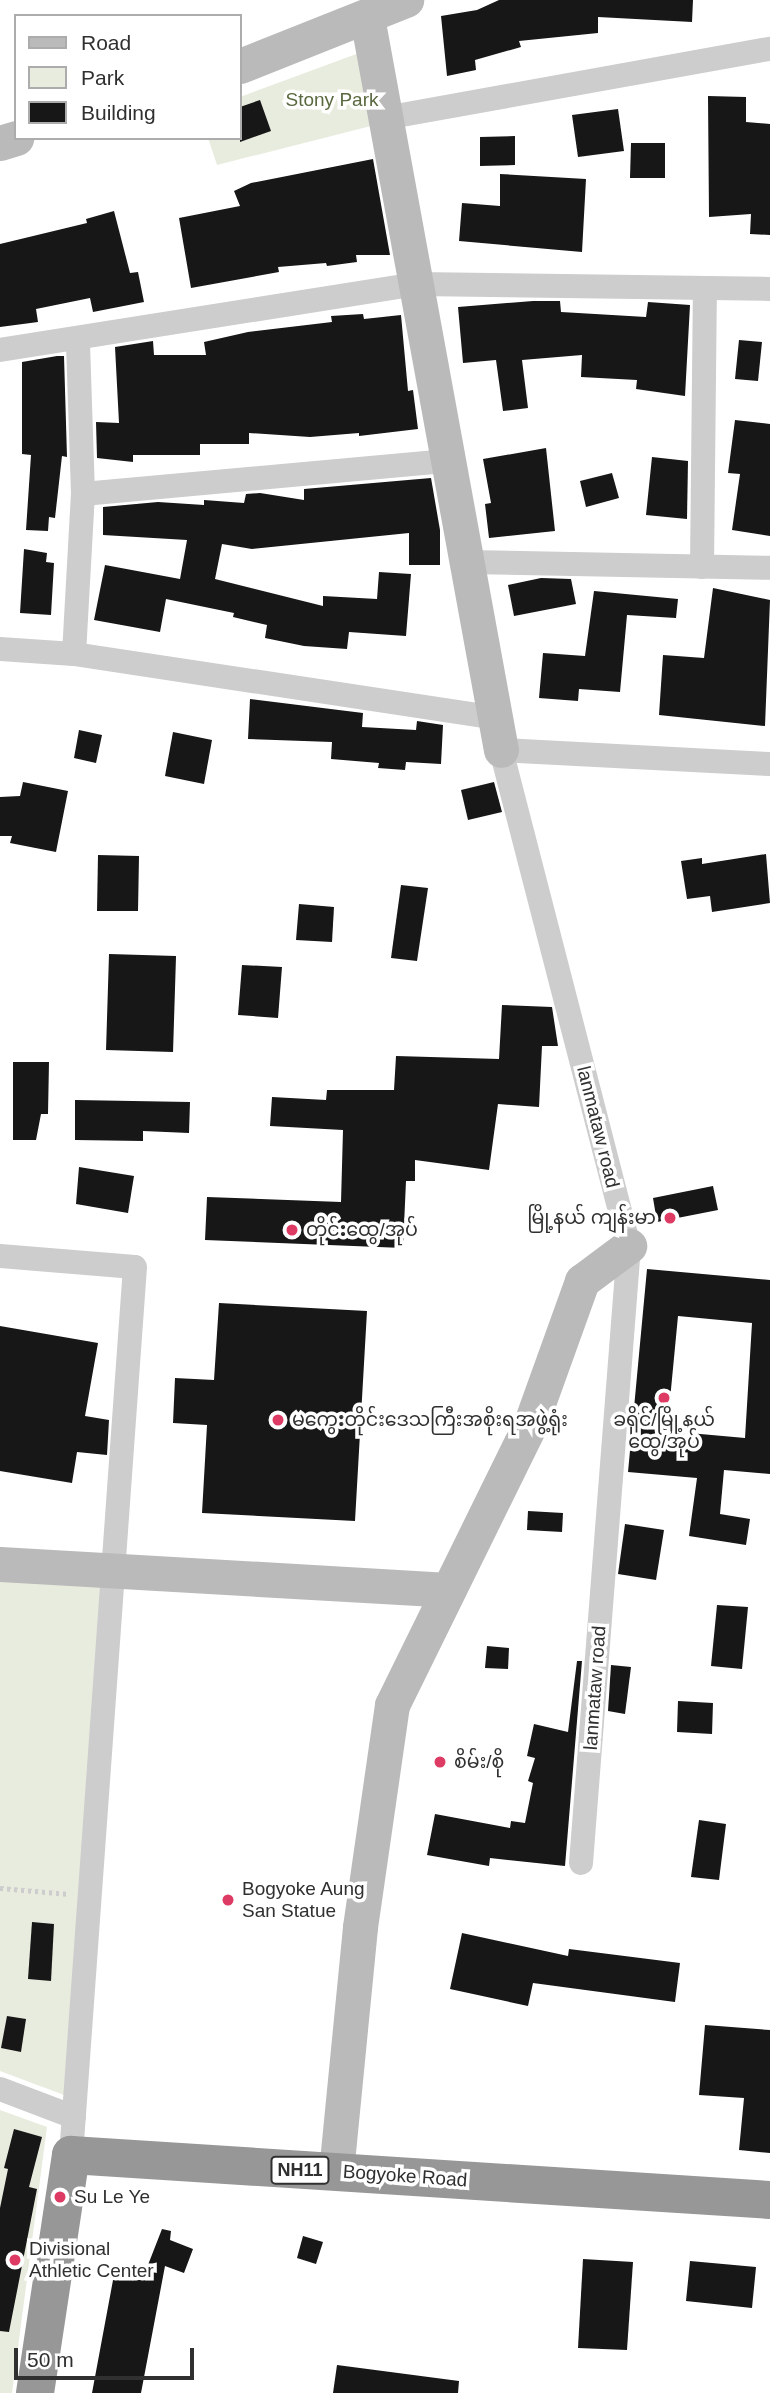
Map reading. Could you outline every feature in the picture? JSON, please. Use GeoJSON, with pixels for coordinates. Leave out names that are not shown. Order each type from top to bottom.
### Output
{"type":"FeatureCollection","features":[{"type":"Feature","properties":{"kind":"highway","name":"Bogyoke Road"},"geometry":{"type":"LineString","coordinates":[[71,2155],[770,2200]]}},
{"type":"Feature","properties":{"kind":"highway"},"geometry":{"type":"LineString","coordinates":[[35,2393],[71,2155]]}},
{"type":"Feature","properties":{"kind":"street"},"geometry":{"type":"LineString","coordinates":[[242,65],[406,0]]}},
{"type":"Feature","properties":{"kind":"street"},"geometry":{"type":"LineString","coordinates":[[367,16],[498,734]]}},
{"type":"Feature","properties":{"kind":"street"},"geometry":{"type":"LineString","coordinates":[[385,118],[770,49]]}},
{"type":"Feature","properties":{"kind":"street"},"geometry":{"type":"LineString","coordinates":[[0,350],[78,341],[416,284],[770,289]]}},
{"type":"Feature","properties":{"kind":"street"},"geometry":{"type":"LineString","coordinates":[[702,567],[705,290]]}},
{"type":"Feature","properties":{"kind":"street"},"geometry":{"type":"LineString","coordinates":[[74,654],[83,494],[78,341]]}},
{"type":"Feature","properties":{"kind":"street"},"geometry":{"type":"LineString","coordinates":[[83,494],[448,461]]}},
{"type":"Feature","properties":{"kind":"street"},"geometry":{"type":"LineString","coordinates":[[467,562],[770,568]]}},
{"type":"Feature","properties":{"kind":"street"},"geometry":{"type":"LineString","coordinates":[[0,649],[74,654],[498,734],[770,764]]}},
{"type":"Feature","properties":{"kind":"street","name":"lanmataw road"},"geometry":{"type":"LineString","coordinates":[[498,734],[629,1246],[581,1863]]}},
{"type":"Feature","properties":{"kind":"street"},"geometry":{"type":"LineString","coordinates":[[336,2172],[360,1927],[392,1705],[532,1420],[582,1282],[629,1246]]}},
{"type":"Feature","properties":{"kind":"street"},"geometry":{"type":"LineString","coordinates":[[0,1256],[135,1267],[71,2155]]}},
{"type":"Feature","properties":{"kind":"street"},"geometry":{"type":"LineString","coordinates":[[0,1564],[448,1590]]}},
{"type":"Feature","properties":{"kind":"street"},"geometry":{"type":"LineString","coordinates":[[0,2089],[74,2117]]}},
{"type":"Feature","properties":{"kind":"path"},"geometry":{"type":"LineString","coordinates":[[0,1888],[90,1895]]}},
{"type":"Feature","properties":{"kind":"green space","name":"Stony Park"},"geometry":{"type":"Polygon","coordinates":[[[359,53],[371,126],[217,165],[209,140],[242,140],[242,96],[359,53]]]}},
{"type":"Feature","properties":{"kind":"green space"},"geometry":{"type":"Polygon","coordinates":[[[0,1581],[103,1587],[64,2095],[0,2071],[0,1581]]]}},
{"type":"Feature","properties":{"kind":"green space","name":"Divisional Athletic Center"},"geometry":{"type":"Polygon","coordinates":[[[0,2110],[47,2127],[12,2393],[0,2393],[0,2110]]]}},
{"type":"Feature","properties":{"kind":"building"},"geometry":{"type":"Polygon","coordinates":[[[499,0],[693,0],[692,22],[598,17],[598,33],[519,41],[521,47],[475,60],[476,70],[447,76],[441,16],[477,10],[499,0]]]}},
{"type":"Feature","properties":{"kind":"building"},"geometry":{"type":"Polygon","coordinates":[[[708,96],[746,97],[746,122],[770,124],[770,235],[750,234],[751,214],[709,217],[708,96]]]}},
{"type":"Feature","properties":{"kind":"building"},"geometry":{"type":"Polygon","coordinates":[[[260,100],[271,131],[240,142],[242,106],[260,100]]]}},
{"type":"Feature","properties":{"kind":"building"},"geometry":{"type":"Polygon","coordinates":[[[618,109],[624,151],[578,157],[572,115],[618,109]]]}},
{"type":"Feature","properties":{"kind":"building"},"geometry":{"type":"Polygon","coordinates":[[[515,136],[515,165],[480,166],[480,137],[515,136]]]}},
{"type":"Feature","properties":{"kind":"building"},"geometry":{"type":"Polygon","coordinates":[[[631,143],[665,143],[665,178],[630,178],[631,143]]]}},
{"type":"Feature","properties":{"kind":"building"},"geometry":{"type":"Polygon","coordinates":[[[373,159],[390,255],[356,255],[357,262],[327,266],[326,263],[278,267],[279,272],[191,288],[179,218],[240,206],[234,191],[251,183],[373,159]]]}},
{"type":"Feature","properties":{"kind":"building"},"geometry":{"type":"Polygon","coordinates":[[[500,174],[586,179],[582,252],[459,241],[462,203],[500,206],[500,174]]]}},
{"type":"Feature","properties":{"kind":"building"},"geometry":{"type":"Polygon","coordinates":[[[114,211],[130,273],[138,272],[144,302],[93,312],[90,298],[36,309],[38,322],[0,327],[0,244],[87,223],[86,219],[114,211]]]}},
{"type":"Feature","properties":{"kind":"building"},"geometry":{"type":"Polygon","coordinates":[[[560,301],[561,312],[646,317],[648,302],[690,305],[685,396],[636,389],[637,380],[581,377],[582,355],[522,360],[528,408],[503,411],[496,360],[463,363],[458,307],[560,301]]]}},
{"type":"Feature","properties":{"kind":"building"},"geometry":{"type":"Polygon","coordinates":[[[363,314],[364,319],[401,315],[408,391],[413,390],[418,429],[359,436],[359,433],[310,437],[249,433],[249,444],[200,444],[200,455],[133,455],[133,462],[97,458],[96,422],[119,423],[115,347],[153,341],[154,355],[206,355],[204,342],[248,332],[332,322],[331,316],[363,314]]]}},
{"type":"Feature","properties":{"kind":"building"},"geometry":{"type":"Polygon","coordinates":[[[739,340],[762,342],[758,381],[735,379],[739,340]]]}},
{"type":"Feature","properties":{"kind":"building"},"geometry":{"type":"Polygon","coordinates":[[[64,356],[67,457],[62,456],[55,518],[49,517],[48,531],[26,530],[31,455],[22,454],[22,362],[64,356]]]}},
{"type":"Feature","properties":{"kind":"building"},"geometry":{"type":"Polygon","coordinates":[[[735,420],[770,424],[770,536],[732,530],[740,474],[728,473],[735,420]]]}},
{"type":"Feature","properties":{"kind":"building"},"geometry":{"type":"Polygon","coordinates":[[[546,448],[555,531],[489,538],[485,504],[491,503],[483,459],[546,448]]]}},
{"type":"Feature","properties":{"kind":"building"},"geometry":{"type":"Polygon","coordinates":[[[652,457],[688,461],[687,519],[646,515],[652,457]]]}},
{"type":"Feature","properties":{"kind":"building"},"geometry":{"type":"Polygon","coordinates":[[[612,473],[619,498],[586,507],[580,481],[612,473]]]}},
{"type":"Feature","properties":{"kind":"building"},"geometry":{"type":"Polygon","coordinates":[[[431,478],[440,530],[440,565],[409,565],[409,533],[252,549],[222,544],[215,579],[323,606],[323,596],[377,599],[379,572],[411,574],[406,636],[349,632],[347,649],[304,646],[265,638],[267,625],[233,617],[234,613],[166,599],[160,632],[94,620],[105,565],[180,579],[187,540],[103,535],[103,507],[158,502],[204,505],[204,500],[244,503],[246,494],[260,493],[304,500],[304,489],[431,478]]]}},
{"type":"Feature","properties":{"kind":"building"},"geometry":{"type":"Polygon","coordinates":[[[24,549],[47,553],[46,562],[54,563],[51,615],[20,613],[24,549]]]}},
{"type":"Feature","properties":{"kind":"building"},"geometry":{"type":"Polygon","coordinates":[[[541,578],[571,579],[576,604],[514,616],[508,585],[541,578]]]}},
{"type":"Feature","properties":{"kind":"building"},"geometry":{"type":"Polygon","coordinates":[[[713,588],[770,600],[765,726],[659,715],[663,655],[704,658],[713,588]]]}},
{"type":"Feature","properties":{"kind":"building"},"geometry":{"type":"Polygon","coordinates":[[[594,591],[678,599],[676,618],[627,615],[620,692],[579,689],[578,701],[539,698],[543,653],[585,656],[594,591]]]}},
{"type":"Feature","properties":{"kind":"building"},"geometry":{"type":"Polygon","coordinates":[[[250,699],[363,713],[362,727],[416,730],[417,721],[443,725],[441,764],[406,762],[405,770],[378,768],[379,763],[331,759],[332,742],[248,739],[250,699]]]}},
{"type":"Feature","properties":{"kind":"building"},"geometry":{"type":"Polygon","coordinates":[[[79,730],[102,735],[96,763],[74,758],[79,730]]]}},
{"type":"Feature","properties":{"kind":"building"},"geometry":{"type":"Polygon","coordinates":[[[173,732],[212,740],[204,784],[165,776],[173,732]]]}},
{"type":"Feature","properties":{"kind":"building"},"geometry":{"type":"Polygon","coordinates":[[[23,782],[68,791],[56,852],[10,843],[12,836],[0,836],[0,797],[20,796],[23,782]]]}},
{"type":"Feature","properties":{"kind":"building"},"geometry":{"type":"Polygon","coordinates":[[[494,782],[502,812],[468,820],[461,790],[494,782]]]}},
{"type":"Feature","properties":{"kind":"building"},"geometry":{"type":"Polygon","coordinates":[[[766,854],[770,903],[712,912],[710,896],[687,899],[681,861],[702,858],[702,864],[766,854]]]}},
{"type":"Feature","properties":{"kind":"building"},"geometry":{"type":"Polygon","coordinates":[[[98,855],[139,856],[138,911],[97,911],[98,855]]]}},
{"type":"Feature","properties":{"kind":"building"},"geometry":{"type":"Polygon","coordinates":[[[401,885],[428,888],[417,961],[391,958],[401,885]]]}},
{"type":"Feature","properties":{"kind":"building"},"geometry":{"type":"Polygon","coordinates":[[[299,904],[334,907],[332,942],[296,940],[299,904]]]}},
{"type":"Feature","properties":{"kind":"building"},"geometry":{"type":"Polygon","coordinates":[[[109,954],[176,956],[173,1052],[106,1050],[109,954]]]}},
{"type":"Feature","properties":{"kind":"building"},"geometry":{"type":"Polygon","coordinates":[[[242,965],[282,967],[278,1018],[238,1015],[242,965]]]}},
{"type":"Feature","properties":{"kind":"building"},"geometry":{"type":"Polygon","coordinates":[[[502,1005],[552,1007],[558,1046],[542,1046],[539,1107],[498,1104],[489,1170],[415,1160],[415,1181],[406,1181],[403,1248],[205,1240],[207,1197],[341,1202],[343,1130],[270,1126],[272,1097],[326,1100],[327,1090],[394,1090],[396,1056],[499,1059],[502,1005]]]}},
{"type":"Feature","properties":{"kind":"building"},"geometry":{"type":"Polygon","coordinates":[[[13,1062],[49,1062],[48,1114],[41,1114],[36,1140],[13,1140],[13,1062]]]}},
{"type":"Feature","properties":{"kind":"building"},"geometry":{"type":"Polygon","coordinates":[[[75,1100],[190,1102],[189,1133],[143,1131],[143,1141],[75,1140],[75,1100]]]}},
{"type":"Feature","properties":{"kind":"building"},"geometry":{"type":"Polygon","coordinates":[[[79,1167],[134,1176],[128,1213],[76,1204],[79,1167]]]}},
{"type":"Feature","properties":{"kind":"building"},"geometry":{"type":"Polygon","coordinates":[[[713,1186],[718,1210],[657,1222],[653,1198],[713,1186]]]}},
{"type":"Feature","properties":{"kind":"building"},"geometry":{"type":"Polygon","coordinates":[[[647,1269],[770,1280],[770,1474],[724,1470],[720,1514],[750,1519],[746,1545],[689,1536],[697,1478],[628,1472],[647,1269]],[[678,1316],[667,1431],[745,1438],[752,1323],[678,1316]]]}},
{"type":"Feature","properties":{"kind":"building"},"geometry":{"type":"Polygon","coordinates":[[[219,1303],[367,1311],[355,1521],[202,1513],[207,1425],[173,1423],[175,1378],[214,1380],[219,1303]]]}},
{"type":"Feature","properties":{"kind":"building"},"geometry":{"type":"Polygon","coordinates":[[[0,1326],[98,1343],[85,1416],[109,1420],[107,1455],[77,1452],[72,1483],[0,1471],[0,1326]]]}},
{"type":"Feature","properties":{"kind":"building"},"geometry":{"type":"Polygon","coordinates":[[[528,1511],[563,1513],[562,1532],[527,1530],[528,1511]]]}},
{"type":"Feature","properties":{"kind":"building"},"geometry":{"type":"Polygon","coordinates":[[[625,1524],[664,1530],[656,1580],[618,1574],[625,1524]]]}},
{"type":"Feature","properties":{"kind":"building"},"geometry":{"type":"Polygon","coordinates":[[[717,1605],[748,1607],[742,1669],[711,1666],[717,1605]]]}},
{"type":"Feature","properties":{"kind":"building"},"geometry":{"type":"Polygon","coordinates":[[[487,1646],[509,1648],[508,1669],[485,1668],[487,1646]]]}},
{"type":"Feature","properties":{"kind":"building"},"geometry":{"type":"Polygon","coordinates":[[[577,1661],[582,1661],[565,1866],[490,1858],[489,1866],[427,1855],[435,1814],[510,1828],[511,1821],[525,1823],[533,1783],[528,1781],[535,1758],[527,1756],[534,1724],[568,1732],[577,1661]]]}},
{"type":"Feature","properties":{"kind":"building"},"geometry":{"type":"Polygon","coordinates":[[[611,1665],[631,1667],[625,1714],[608,1711],[611,1665]]]}},
{"type":"Feature","properties":{"kind":"building"},"geometry":{"type":"Polygon","coordinates":[[[678,1701],[713,1703],[712,1734],[677,1732],[678,1701]]]}},
{"type":"Feature","properties":{"kind":"building"},"geometry":{"type":"Polygon","coordinates":[[[699,1820],[726,1824],[719,1880],[691,1877],[699,1820]]]}},
{"type":"Feature","properties":{"kind":"building"},"geometry":{"type":"Polygon","coordinates":[[[32,1922],[54,1924],[51,1981],[28,1979],[32,1922]]]}},
{"type":"Feature","properties":{"kind":"building"},"geometry":{"type":"Polygon","coordinates":[[[462,1933],[568,1956],[569,1949],[680,1963],[675,2002],[533,1983],[528,2006],[450,1989],[462,1933]]]}},
{"type":"Feature","properties":{"kind":"building"},"geometry":{"type":"Polygon","coordinates":[[[7,2016],[26,2019],[21,2052],[1,2048],[7,2016]]]}},
{"type":"Feature","properties":{"kind":"building"},"geometry":{"type":"Polygon","coordinates":[[[705,2025],[770,2030],[770,2153],[739,2150],[744,2098],[699,2095],[705,2025]]]}},
{"type":"Feature","properties":{"kind":"building"},"geometry":{"type":"Polygon","coordinates":[[[14,2129],[42,2137],[29,2187],[37,2189],[9,2332],[0,2331],[0,2208],[8,2169],[4,2168],[14,2129]]]}},
{"type":"Feature","properties":{"kind":"building"},"geometry":{"type":"Polygon","coordinates":[[[162,2229],[171,2231],[170,2240],[193,2249],[184,2273],[165,2266],[141,2393],[92,2393],[116,2264],[146,2270],[162,2229]]]}},
{"type":"Feature","properties":{"kind":"building"},"geometry":{"type":"Polygon","coordinates":[[[303,2236],[323,2242],[316,2264],[297,2258],[303,2236]]]}},
{"type":"Feature","properties":{"kind":"building"},"geometry":{"type":"Polygon","coordinates":[[[583,2259],[633,2262],[627,2350],[578,2348],[583,2259]]]}},
{"type":"Feature","properties":{"kind":"building"},"geometry":{"type":"Polygon","coordinates":[[[690,2261],[756,2267],[752,2308],[686,2301],[690,2261]]]}},
{"type":"Feature","properties":{"kind":"building"},"geometry":{"type":"Polygon","coordinates":[[[337,2365],[459,2381],[458,2393],[333,2393],[337,2365]]]}},
{"type":"Feature","properties":{"kind":"place","name":"မြို့နယ် ကျန်းမာ"},"geometry":{"type":"Point","coordinates":[670,1218]}},
{"type":"Feature","properties":{"kind":"place","name":"တိုင်းထွေ/အုပ်"},"geometry":{"type":"Point","coordinates":[292,1230]}},
{"type":"Feature","properties":{"kind":"place","name":"ခရိုင်/မြို့နယ် ထွေ/အုပ်"},"geometry":{"type":"Point","coordinates":[664,1398]}},
{"type":"Feature","properties":{"kind":"place","name":"မကွေးတိုင်းဒေသကြီးအစိုးရအဖွဲ့ရုံး"},"geometry":{"type":"Point","coordinates":[278,1420]}},
{"type":"Feature","properties":{"kind":"place","name":"စိမ်း/စို"},"geometry":{"type":"Point","coordinates":[440,1762]}},
{"type":"Feature","properties":{"kind":"place","name":"Bogyoke Aung San Statue"},"geometry":{"type":"Point","coordinates":[228,1900]}},
{"type":"Feature","properties":{"kind":"place","name":"Su Le Ye"},"geometry":{"type":"Point","coordinates":[60,2197]}},
{"type":"Feature","properties":{"kind":"place","name":"Divisional Athletic Center"},"geometry":{"type":"Point","coordinates":[15,2260]}}]}
